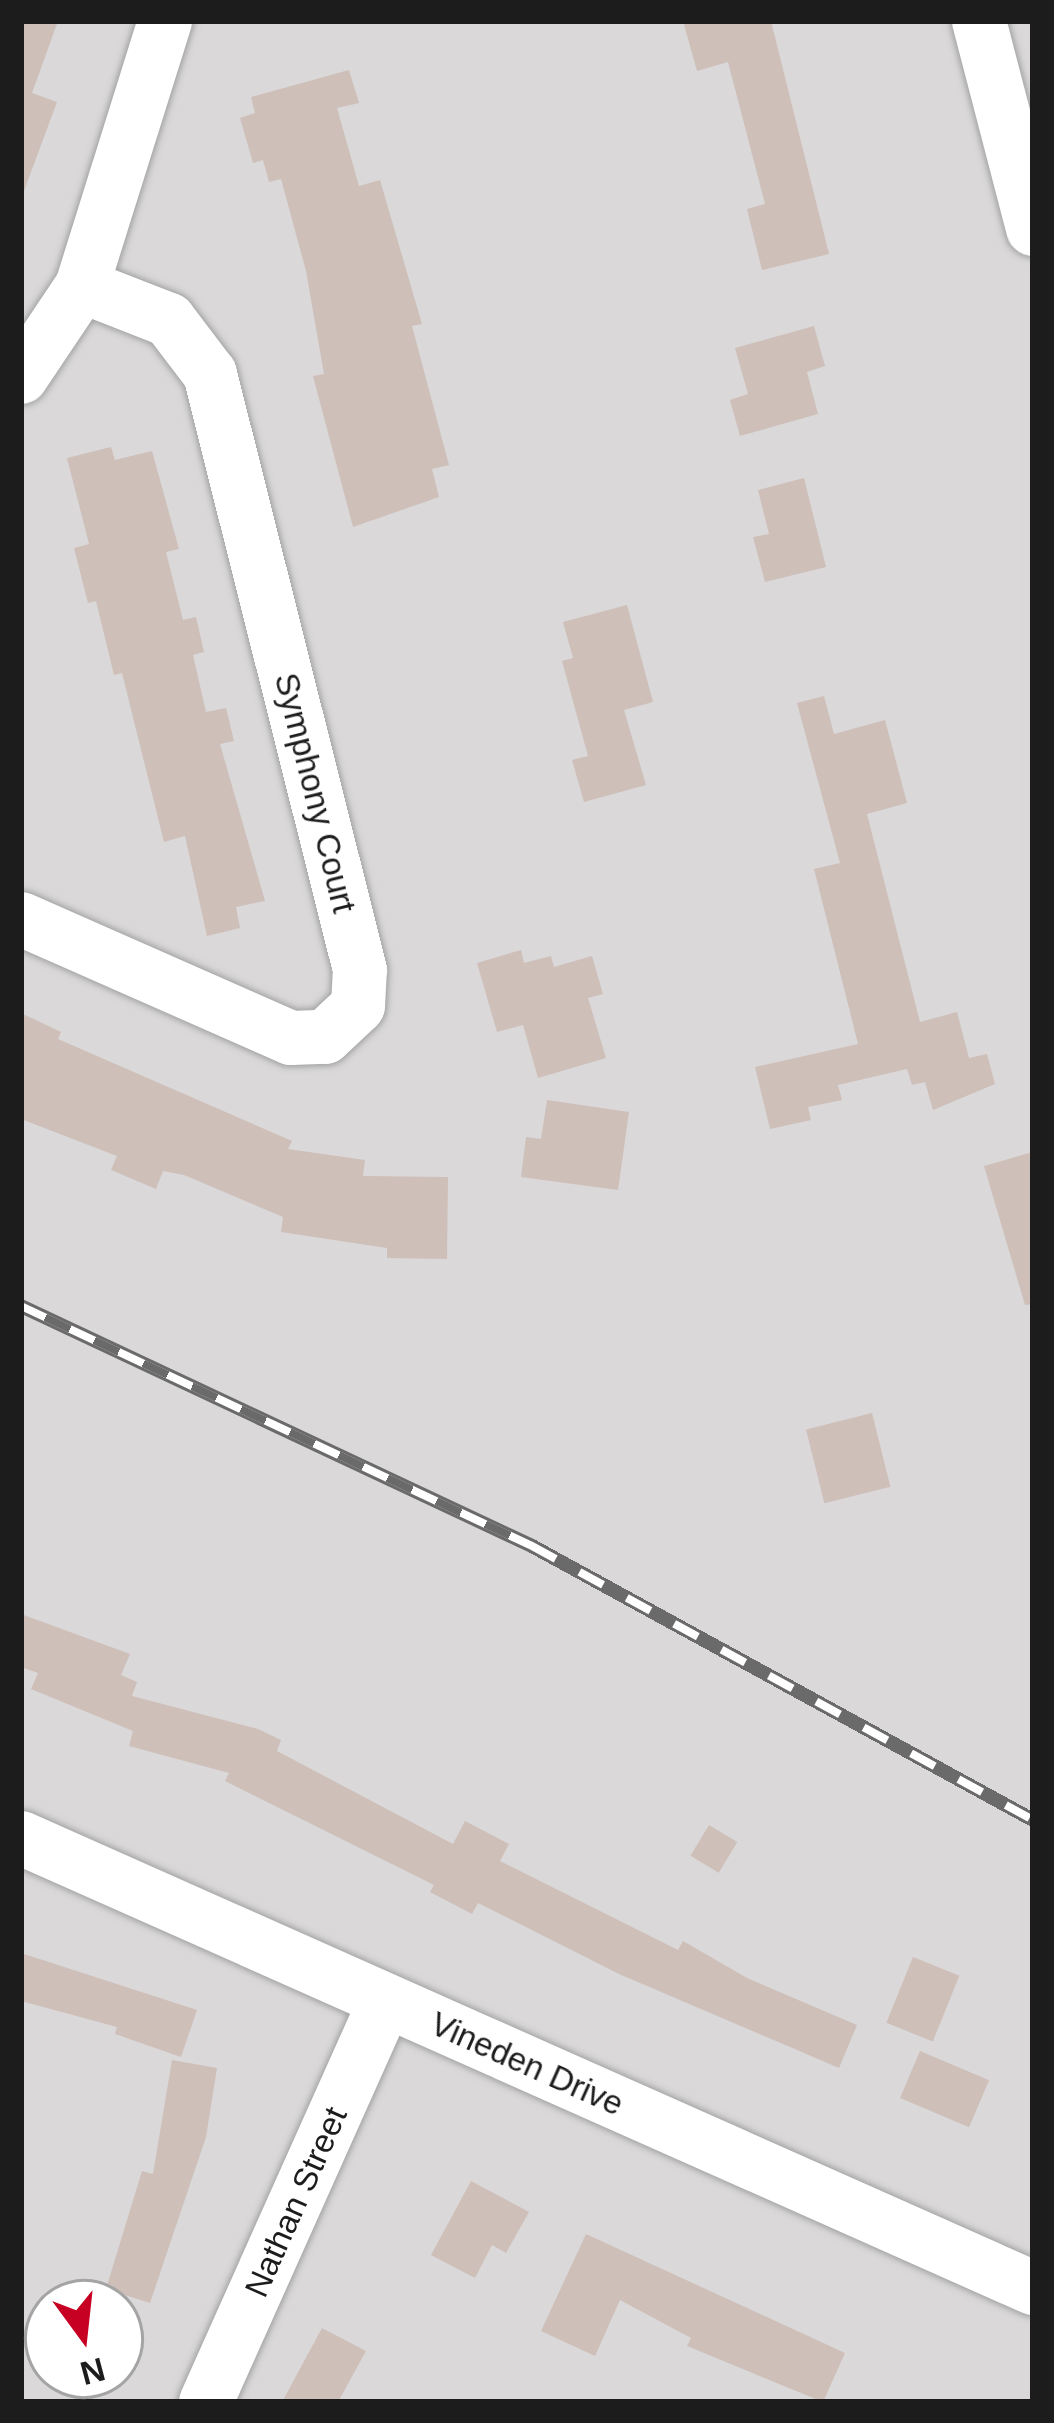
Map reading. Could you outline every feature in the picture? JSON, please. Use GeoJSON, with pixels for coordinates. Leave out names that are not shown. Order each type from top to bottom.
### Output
{"type":"FeatureCollection","features":[{"type":"Feature","properties":{"kind":"street"},"geometry":{"type":"LineString","coordinates":[[21,376],[82,286],[166,21]]}},
{"type":"Feature","properties":{"kind":"street"},"geometry":{"type":"LineString","coordinates":[[979,21],[1033,229]]}},
{"type":"Feature","properties":{"kind":"street","name":"Symphony Court"},"geometry":{"type":"LineString","coordinates":[[21,919],[291,1038],[325,1037],[358,1006],[360,970],[210,374],[169,320],[82,286]]}},
{"type":"Feature","properties":{"kind":"street","name":"Vineden Drive"},"geometry":{"type":"LineString","coordinates":[[21,1838],[1033,2288]]}},
{"type":"Feature","properties":{"kind":"street","name":"Nathan Street"},"geometry":{"type":"LineString","coordinates":[[206,2402],[385,2002]]}},
{"type":"Feature","properties":{"kind":"shaded area"},"geometry":{"type":"Polygon","coordinates":[[[21,21],[1033,21],[1033,2402],[21,2402],[21,21]]]}},
{"type":"Feature","properties":{"kind":"building"},"geometry":{"type":"Polygon","coordinates":[[[21,21],[58,21],[32,93],[57,102],[24,191],[21,21]]]}},
{"type":"Feature","properties":{"kind":"building"},"geometry":{"type":"Polygon","coordinates":[[[683,21],[771,21],[829,254],[762,270],[747,209],[765,204],[728,62],[697,71],[683,21]]]}},
{"type":"Feature","properties":{"kind":"building"},"geometry":{"type":"Polygon","coordinates":[[[349,70],[359,103],[337,108],[359,186],[380,180],[422,324],[412,326],[449,465],[432,469],[439,497],[353,527],[313,376],[324,374],[306,271],[281,179],[269,182],[263,160],[253,163],[240,118],[255,113],[251,97],[349,70]]]}},
{"type":"Feature","properties":{"kind":"building"},"geometry":{"type":"Polygon","coordinates":[[[814,326],[825,366],[807,372],[818,414],[740,436],[730,400],[748,394],[735,348],[814,326]]]}},
{"type":"Feature","properties":{"kind":"building"},"geometry":{"type":"Polygon","coordinates":[[[111,447],[115,460],[152,451],[179,549],[166,552],[183,620],[196,617],[204,652],[193,655],[206,712],[226,708],[234,741],[220,744],[265,901],[236,907],[240,928],[207,936],[185,836],[164,842],[122,673],[114,675],[96,601],[88,603],[74,548],[89,544],[67,458],[111,447]]]}},
{"type":"Feature","properties":{"kind":"building"},"geometry":{"type":"Polygon","coordinates":[[[804,478],[826,567],[765,582],[753,537],[769,534],[758,490],[804,478]]]}},
{"type":"Feature","properties":{"kind":"building"},"geometry":{"type":"Polygon","coordinates":[[[627,605],[653,702],[624,710],[646,785],[584,802],[572,760],[588,756],[562,661],[573,658],[563,622],[627,605]]]}},
{"type":"Feature","properties":{"kind":"building"},"geometry":{"type":"Polygon","coordinates":[[[824,696],[834,734],[885,720],[907,803],[867,814],[920,1022],[957,1012],[969,1058],[987,1054],[995,1084],[933,1110],[925,1082],[912,1085],[907,1069],[838,1085],[842,1100],[808,1107],[811,1120],[770,1129],[755,1067],[858,1044],[814,869],[840,863],[797,703],[824,696]]]}},
{"type":"Feature","properties":{"kind":"building"},"geometry":{"type":"Polygon","coordinates":[[[521,950],[524,963],[551,956],[554,967],[592,956],[603,994],[588,998],[606,1058],[538,1078],[523,1025],[497,1032],[477,963],[521,950]]]}},
{"type":"Feature","properties":{"kind":"building"},"geometry":{"type":"Polygon","coordinates":[[[21,1013],[61,1032],[58,1039],[292,1141],[288,1149],[365,1160],[363,1176],[448,1177],[447,1259],[387,1258],[387,1248],[281,1232],[283,1217],[184,1175],[163,1171],[156,1189],[111,1170],[117,1156],[21,1119],[21,1013]]]}},
{"type":"Feature","properties":{"kind":"building"},"geometry":{"type":"Polygon","coordinates":[[[547,1100],[629,1112],[618,1190],[521,1177],[526,1137],[541,1139],[547,1100]]]}},
{"type":"Feature","properties":{"kind":"building"},"geometry":{"type":"Polygon","coordinates":[[[1033,1152],[1033,1304],[1025,1305],[984,1166],[1033,1152]]]}},
{"type":"Feature","properties":{"kind":"building"},"geometry":{"type":"Polygon","coordinates":[[[872,1413],[890,1487],[824,1503],[806,1429],[872,1413]]]}},
{"type":"Feature","properties":{"kind":"building"},"geometry":{"type":"Polygon","coordinates":[[[21,1614],[130,1654],[121,1675],[137,1682],[132,1696],[258,1729],[281,1740],[277,1751],[453,1844],[465,1821],[509,1844],[500,1861],[678,1950],[683,1941],[747,1978],[857,2025],[839,2068],[619,1974],[478,1903],[472,1914],[430,1892],[434,1885],[225,1781],[229,1773],[129,1746],[133,1731],[31,1689],[38,1673],[21,1667],[21,1614]]]}},
{"type":"Feature","properties":{"kind":"building"},"geometry":{"type":"Polygon","coordinates":[[[709,1825],[737,1842],[719,1873],[690,1856],[709,1825]]]}},
{"type":"Feature","properties":{"kind":"building"},"geometry":{"type":"Polygon","coordinates":[[[21,1953],[197,2010],[181,2057],[115,2034],[117,2027],[21,2001],[21,1953]]]}},
{"type":"Feature","properties":{"kind":"building"},"geometry":{"type":"Polygon","coordinates":[[[913,1957],[959,1976],[933,2042],[886,2023],[913,1957]]]}},
{"type":"Feature","properties":{"kind":"building"},"geometry":{"type":"Polygon","coordinates":[[[920,2051],[989,2080],[969,2127],[900,2098],[920,2051]]]}},
{"type":"Feature","properties":{"kind":"building"},"geometry":{"type":"Polygon","coordinates":[[[172,2060],[217,2068],[206,2137],[150,2303],[144,2301],[144,2279],[109,2279],[142,2171],[153,2174],[172,2060]]]}},
{"type":"Feature","properties":{"kind":"building"},"geometry":{"type":"Polygon","coordinates":[[[471,2181],[529,2212],[506,2253],[492,2245],[475,2278],[431,2255],[471,2181]]]}},
{"type":"Feature","properties":{"kind":"building"},"geometry":{"type":"Polygon","coordinates":[[[586,2234],[845,2353],[823,2402],[687,2346],[691,2338],[620,2300],[595,2356],[541,2331],[586,2234]]]}},
{"type":"Feature","properties":{"kind":"building"},"geometry":{"type":"Polygon","coordinates":[[[322,2328],[366,2351],[338,2402],[282,2402],[322,2328]]]}},
{"type":"Feature","properties":{"kind":"railway"},"geometry":{"type":"LineString","coordinates":[[21,1306],[532,1546],[1033,1820]]}}]}
